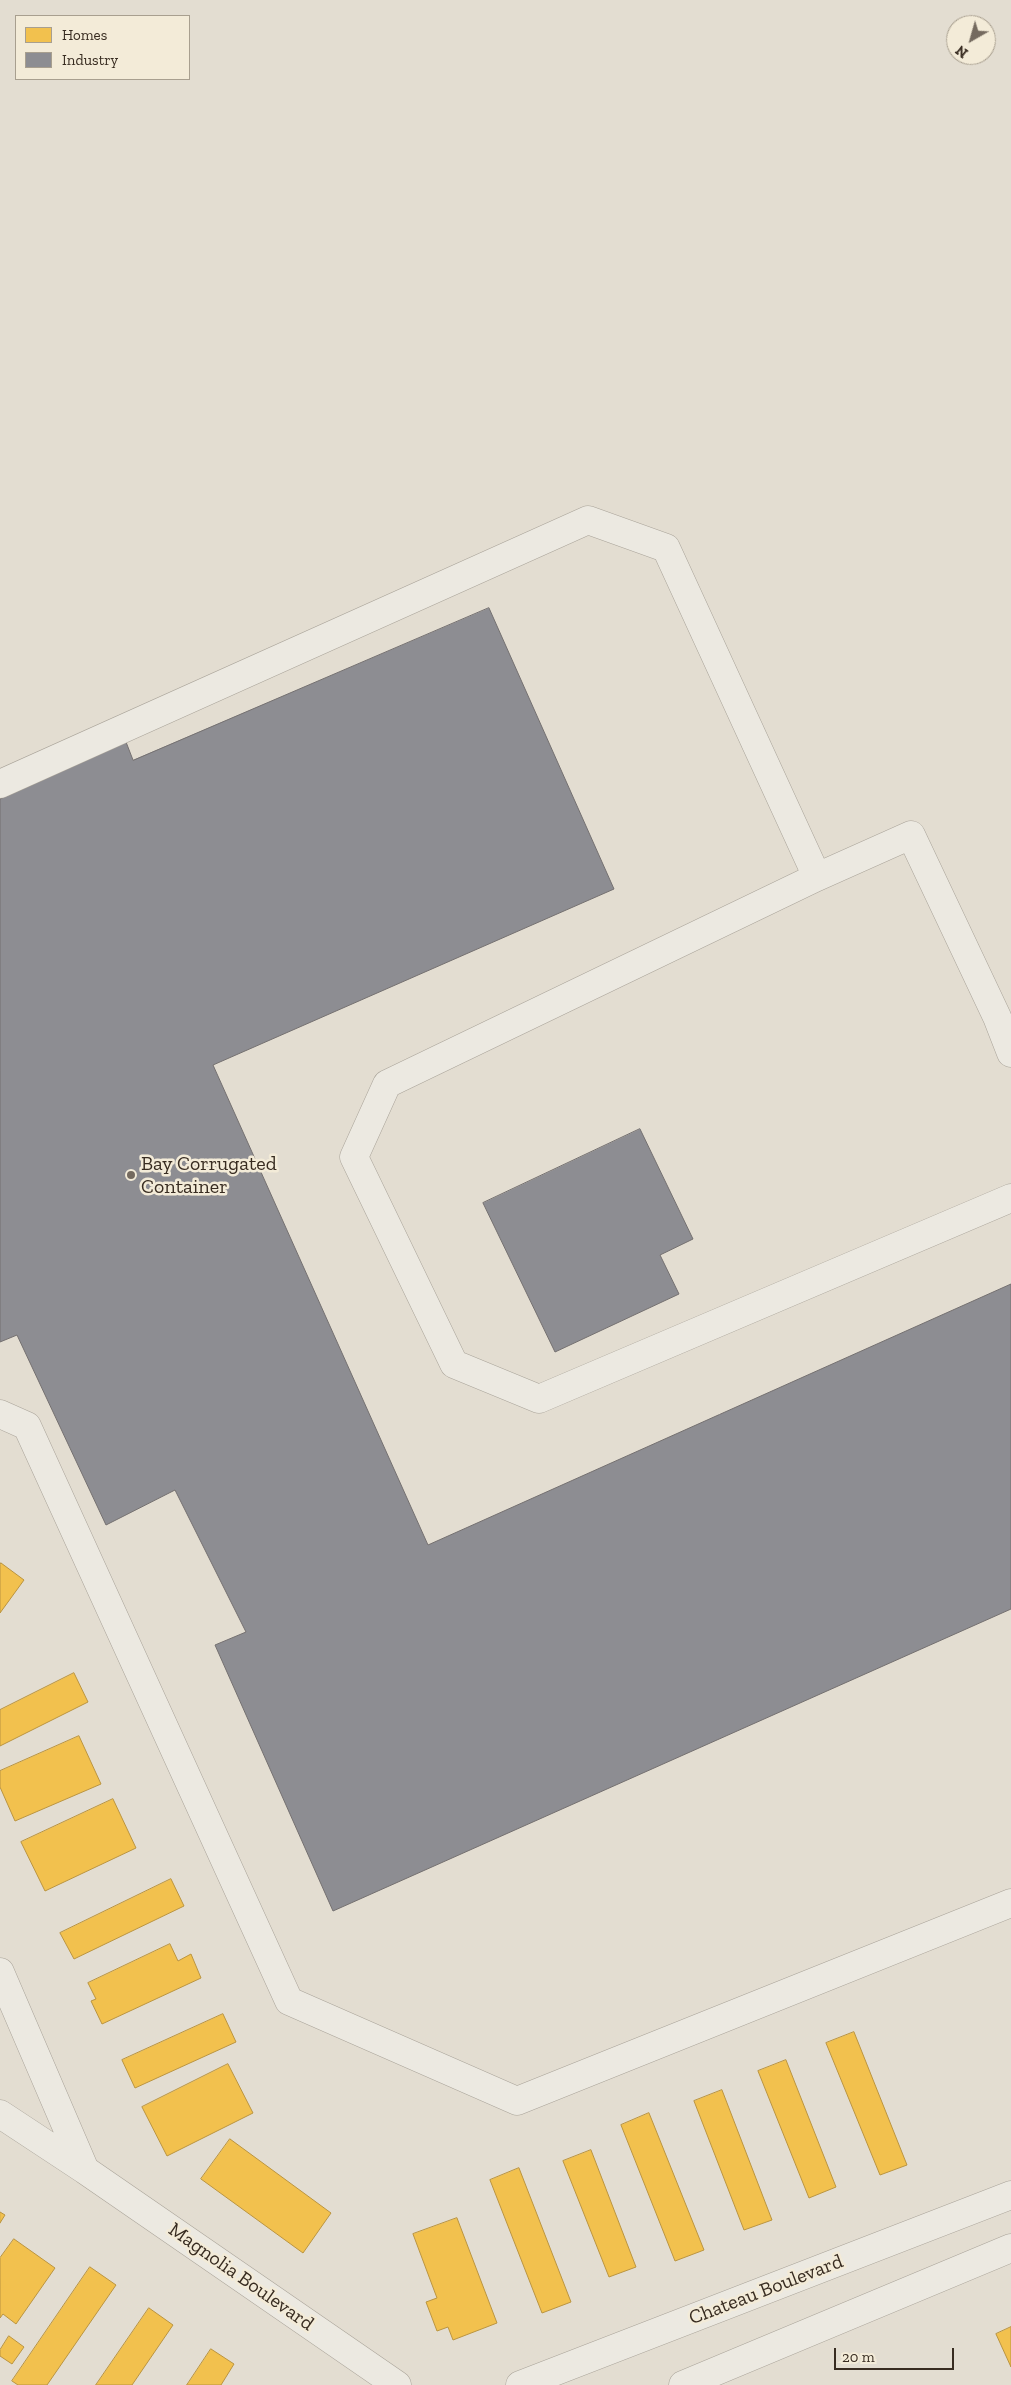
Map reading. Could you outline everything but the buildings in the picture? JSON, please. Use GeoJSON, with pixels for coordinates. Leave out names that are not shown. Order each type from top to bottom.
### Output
{"type":"FeatureCollection","features":[{"type":"Feature","properties":{"kind":"street"},"geometry":{"type":"LineString","coordinates":[[0,784],[588,520],[666,548],[817,877]]}},
{"type":"Feature","properties":{"kind":"street"},"geometry":{"type":"LineString","coordinates":[[1011,1053],[1004,1020],[911,835],[817,877],[387,1084],[354,1157],[454,1364],[539,1399],[1011,1198]]}},
{"type":"Feature","properties":{"kind":"street"},"geometry":{"type":"LineString","coordinates":[[0,1414],[27,1426],[289,2001],[517,2101],[1011,1903]]}},
{"type":"Feature","properties":{"kind":"street"},"geometry":{"type":"LineString","coordinates":[[0,1972],[86,2170]]}},
{"type":"Feature","properties":{"kind":"street","name":"Magnolia Boulevard"},"geometry":{"type":"LineString","coordinates":[[0,2114],[86,2170],[397,2385]]}},
{"type":"Feature","properties":{"kind":"street","name":"Chateau Boulevard"},"geometry":{"type":"LineString","coordinates":[[520,2385],[1011,2195]]}},
{"type":"Feature","properties":{"kind":"street"},"geometry":{"type":"LineString","coordinates":[[683,2385],[1011,2248]]}},
{"type":"Feature","properties":{"kind":"place","name":"Bay Corrugated Container"},"geometry":{"type":"Point","coordinates":[131,1175]}}]}
